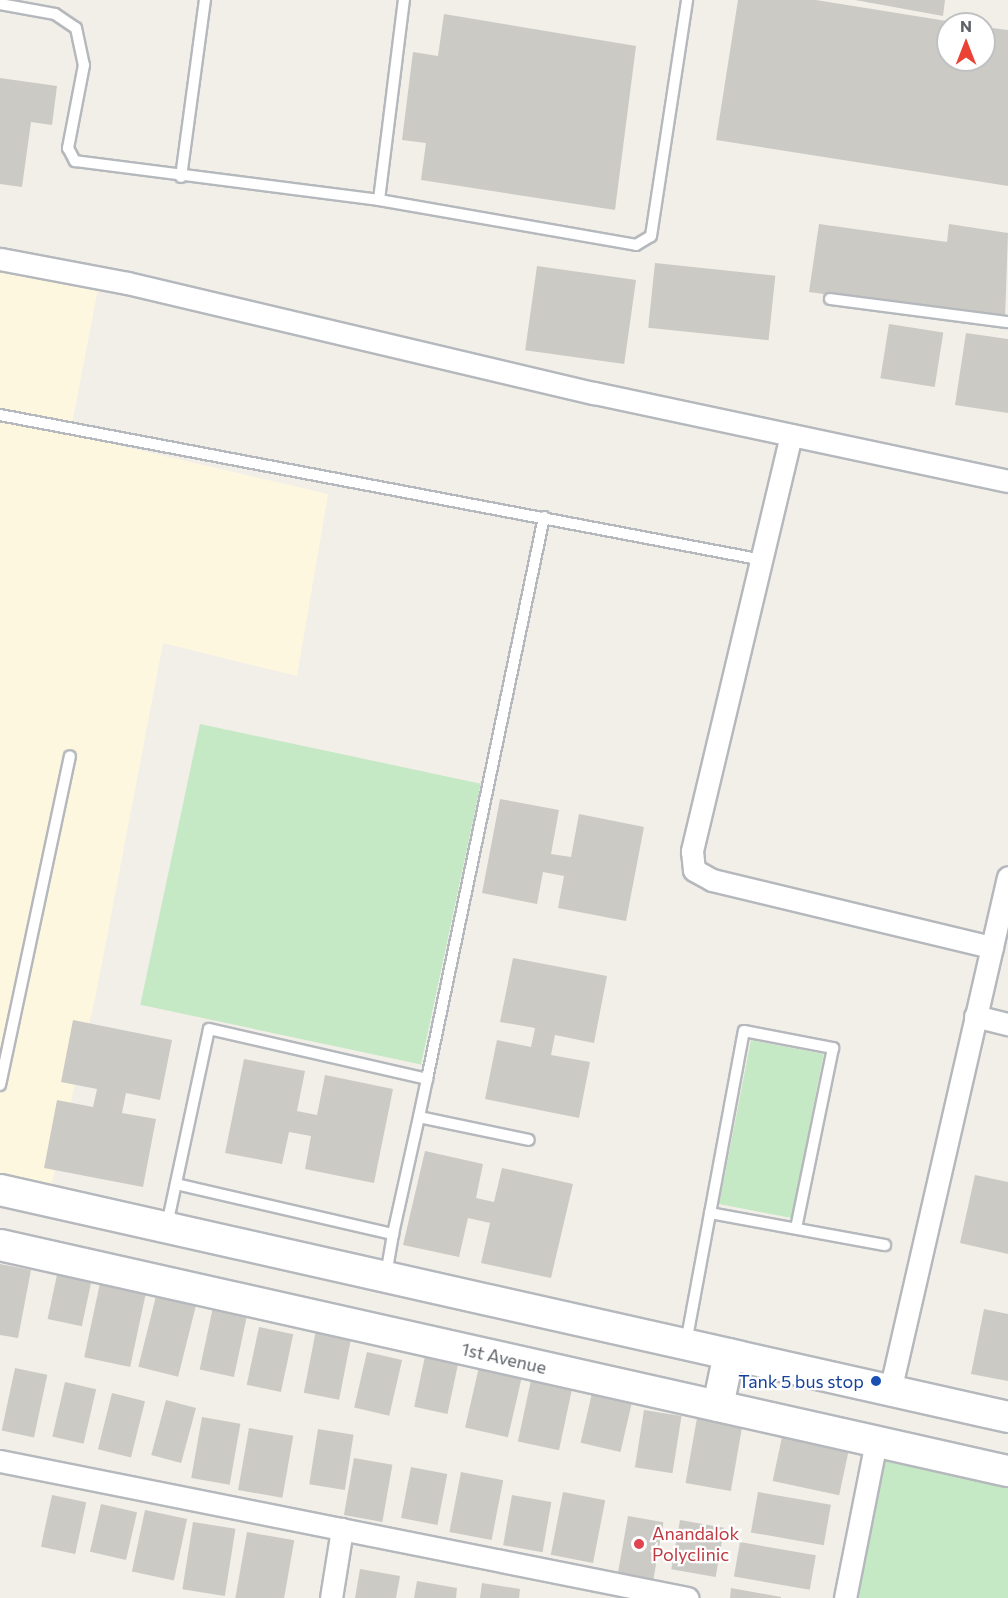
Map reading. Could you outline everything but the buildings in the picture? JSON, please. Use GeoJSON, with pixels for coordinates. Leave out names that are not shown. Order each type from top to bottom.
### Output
{"type":"FeatureCollection","features":[{"type":"Feature","properties":{"kind":"main road"},"geometry":{"type":"LineString","coordinates":[[0,1190],[1008,1417]]}},
{"type":"Feature","properties":{"kind":"main road","name":"1st Avenue"},"geometry":{"type":"LineString","coordinates":[[0,1245],[1008,1471]]}},
{"type":"Feature","properties":{"kind":"main road"},"geometry":{"type":"LineString","coordinates":[[718,1406],[729,1354]]}},
{"type":"Feature","properties":{"kind":"street"},"geometry":{"type":"LineString","coordinates":[[0,259],[127,282],[594,393],[1008,481]]}},
{"type":"Feature","properties":{"kind":"street"},"geometry":{"type":"LineString","coordinates":[[791,435],[692,851],[694,870],[712,880],[992,947]]}},
{"type":"Feature","properties":{"kind":"street"},"geometry":{"type":"LineString","coordinates":[[890,1390],[1008,877]]}},
{"type":"Feature","properties":{"kind":"street"},"geometry":{"type":"LineString","coordinates":[[975,1016],[1008,1024]]}},
{"type":"Feature","properties":{"kind":"street"},"geometry":{"type":"LineString","coordinates":[[845,1598],[876,1442]]}},
{"type":"Feature","properties":{"kind":"street"},"geometry":{"type":"LineString","coordinates":[[0,1461],[687,1598]]}},
{"type":"Feature","properties":{"kind":"street"},"geometry":{"type":"LineString","coordinates":[[331,1598],[342,1529]]}},
{"type":"Feature","properties":{"kind":"lane"},"geometry":{"type":"LineString","coordinates":[[181,177],[205,0]]}},
{"type":"Feature","properties":{"kind":"lane"},"geometry":{"type":"LineString","coordinates":[[379,200],[404,0]]}},
{"type":"Feature","properties":{"kind":"lane"},"geometry":{"type":"LineString","coordinates":[[0,4],[55,14],[76,28],[84,65],[68,148],[75,161],[181,177],[379,200],[645,243],[651,236],[687,0]]}},
{"type":"Feature","properties":{"kind":"lane"},"geometry":{"type":"LineString","coordinates":[[830,299],[1008,322]]}},
{"type":"Feature","properties":{"kind":"lane"},"geometry":{"type":"LineString","coordinates":[[0,415],[763,560]]}},
{"type":"Feature","properties":{"kind":"lane"},"geometry":{"type":"LineString","coordinates":[[386,1277],[393,1234],[544,517]]}},
{"type":"Feature","properties":{"kind":"lane"},"geometry":{"type":"LineString","coordinates":[[0,1085],[70,756]]}},
{"type":"Feature","properties":{"kind":"lane"},"geometry":{"type":"LineString","coordinates":[[166,1228],[209,1029],[427,1079]]}},
{"type":"Feature","properties":{"kind":"lane"},"geometry":{"type":"LineString","coordinates":[[685,1345],[744,1032],[833,1048],[796,1228]]}},
{"type":"Feature","properties":{"kind":"lane"},"geometry":{"type":"LineString","coordinates":[[419,1117],[529,1140]]}},
{"type":"Feature","properties":{"kind":"lane"},"geometry":{"type":"LineString","coordinates":[[176,1184],[393,1234]]}},
{"type":"Feature","properties":{"kind":"lane"},"geometry":{"type":"LineString","coordinates":[[710,1213],[885,1245]]}},
{"type":"Feature","properties":{"kind":"shaded area"},"geometry":{"type":"Polygon","coordinates":[[[0,268],[98,289],[70,434],[328,494],[297,676],[163,643],[96,994],[50,1191],[0,1178],[0,268]]]}},
{"type":"Feature","properties":{"kind":"green space"},"geometry":{"type":"Polygon","coordinates":[[[200,724],[481,784],[421,1064],[140,1005],[200,724]]]}},
{"type":"Feature","properties":{"kind":"green space"},"geometry":{"type":"Polygon","coordinates":[[[751,1040],[824,1054],[792,1218],[719,1204],[751,1040]]]}},
{"type":"Feature","properties":{"kind":"green space"},"geometry":{"type":"Polygon","coordinates":[[[881,1459],[1008,1487],[1008,1598],[856,1598],[881,1459]]]}},
{"type":"Feature","properties":{"kind":"place","name":"Tank 5 bus stop"},"geometry":{"type":"Point","coordinates":[876,1381]}},
{"type":"Feature","properties":{"kind":"place","name":"Anandalok Polyclinic"},"geometry":{"type":"Point","coordinates":[639,1544]}}]}
